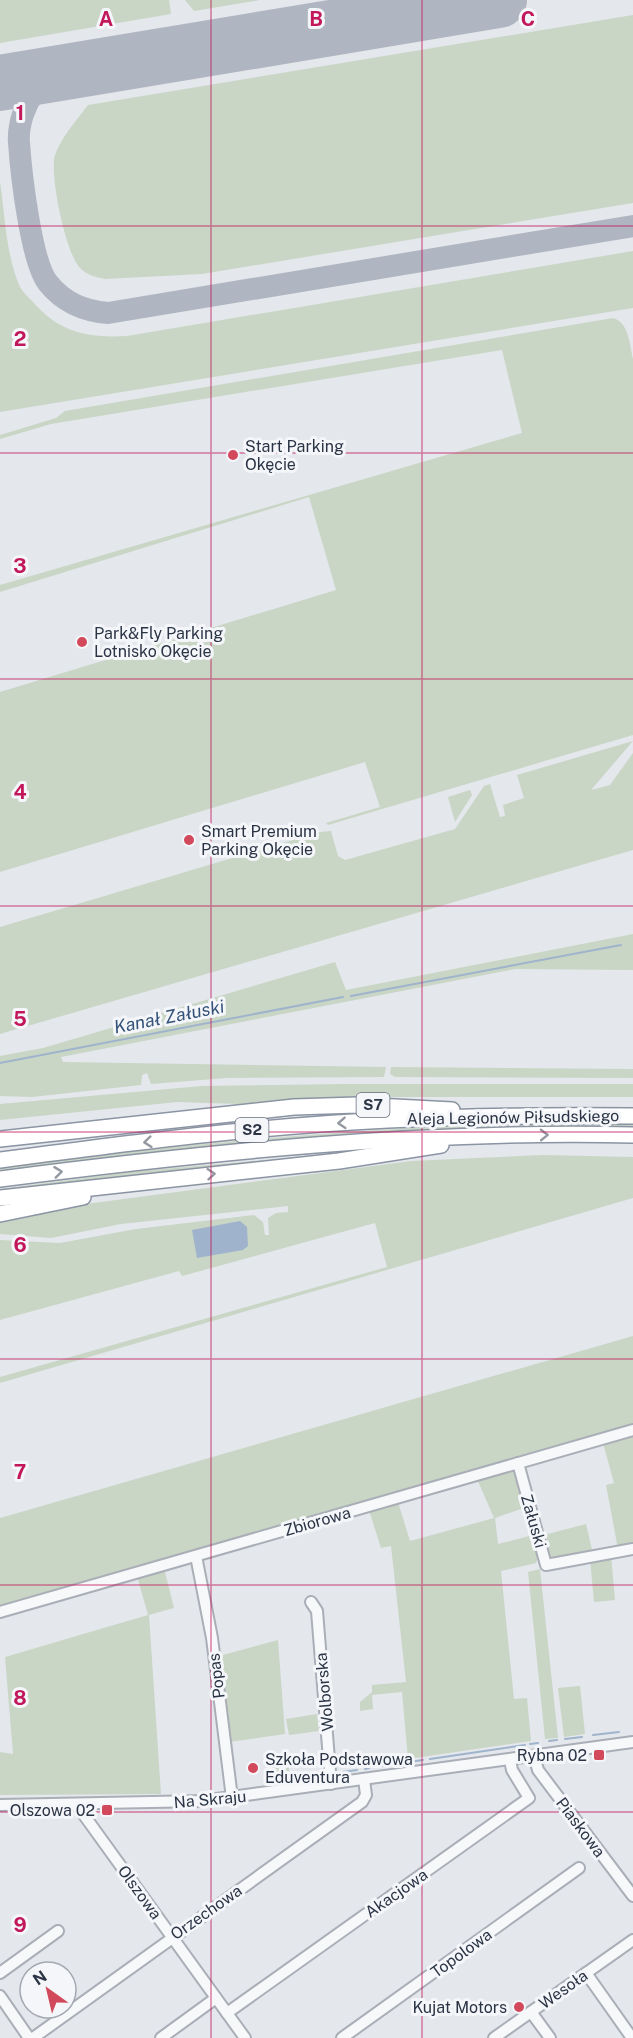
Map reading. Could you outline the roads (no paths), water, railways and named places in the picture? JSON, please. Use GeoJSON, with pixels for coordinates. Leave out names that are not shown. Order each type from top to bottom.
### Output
{"type":"FeatureCollection","features":[{"type":"Feature","properties":{"kind":"highway","name":"S7"},"geometry":{"type":"LineString","coordinates":[[0,1139],[326,1105],[423,1106],[505,1115]]}},
{"type":"Feature","properties":{"kind":"highway","name":"Aleja Legionów Piłsudskiego"},"geometry":{"type":"LineString","coordinates":[[0,1160],[251,1130],[386,1120],[505,1115],[633,1116]]}},
{"type":"Feature","properties":{"kind":"highway"},"geometry":{"type":"LineString","coordinates":[[0,1129],[70,1130]]}},
{"type":"Feature","properties":{"kind":"highway","name":"Aleja Legionów Piłsudskiego"},"geometry":{"type":"LineString","coordinates":[[0,1179],[253,1150],[382,1140],[486,1136],[633,1135]]}},
{"type":"Feature","properties":{"kind":"highway"},"geometry":{"type":"LineString","coordinates":[[0,1198],[339,1161],[486,1136]]}},
{"type":"Feature","properties":{"kind":"highway"},"geometry":{"type":"LineString","coordinates":[[0,1214],[153,1180]]}},
{"type":"Feature","properties":{"kind":"street","name":"Zbiorowa"},"geometry":{"type":"LineString","coordinates":[[0,1612],[633,1430]]}},
{"type":"Feature","properties":{"kind":"street","name":"Załuski"},"geometry":{"type":"LineString","coordinates":[[518,1463],[546,1565],[633,1549]]}},
{"type":"Feature","properties":{"kind":"street","name":"Popas"},"geometry":{"type":"LineString","coordinates":[[196,1556],[212,1638],[232,1798]]}},
{"type":"Feature","properties":{"kind":"street","name":"Wolborska"},"geometry":{"type":"LineString","coordinates":[[311,1602],[317,1611],[331,1784]]}},
{"type":"Feature","properties":{"kind":"street","name":"Na Skraju"},"geometry":{"type":"LineString","coordinates":[[0,1805],[189,1802],[232,1798],[633,1742]]}},
{"type":"Feature","properties":{"kind":"street","name":"Piaskowa"},"geometry":{"type":"LineString","coordinates":[[534,1756],[538,1770],[633,1896]]}},
{"type":"Feature","properties":{"kind":"street","name":"Akacjowa"},"geometry":{"type":"LineString","coordinates":[[227,2013],[529,1798],[512,1770],[510,1760]]}},
{"type":"Feature","properties":{"kind":"street","name":"Orzechowa"},"geometry":{"type":"LineString","coordinates":[[31,2038],[362,1802],[366,1795],[364,1779]]}},
{"type":"Feature","properties":{"kind":"street","name":"Olszowa"},"geometry":{"type":"LineString","coordinates":[[76,1804],[245,2038]]}},
{"type":"Feature","properties":{"kind":"street","name":"Topolowa"},"geometry":{"type":"LineString","coordinates":[[342,2038],[579,1868]]}},
{"type":"Feature","properties":{"kind":"street"},"geometry":{"type":"LineString","coordinates":[[0,1974],[58,1931]]}},
{"type":"Feature","properties":{"kind":"street","name":"Wesoła"},"geometry":{"type":"LineString","coordinates":[[494,2038],[633,1940]]}},
{"type":"Feature","properties":{"kind":"street"},"geometry":{"type":"LineString","coordinates":[[586,1973],[632,2038]]}},
{"type":"Feature","properties":{"kind":"street"},"geometry":{"type":"LineString","coordinates":[[0,1996],[31,2038]]}},
{"type":"Feature","properties":{"kind":"street"},"geometry":{"type":"LineString","coordinates":[[161,2038],[216,1998]]}},
{"type":"Feature","properties":{"kind":"street"},"geometry":{"type":"LineString","coordinates":[[531,2012],[550,2038]]}},
{"type":"Feature","properties":{"kind":"water"},"geometry":{"type":"Polygon","coordinates":[[[240,1221],[247,1227],[248,1246],[243,1250],[197,1258],[192,1230],[240,1221]]]}},
{"type":"Feature","properties":{"kind":"waterway","name":"Kanał Załuski"},"geometry":{"type":"LineString","coordinates":[[351,996],[621,945]]}},
{"type":"Feature","properties":{"kind":"waterway","name":"Kanał Załuski"},"geometry":{"type":"LineString","coordinates":[[0,1063],[343,997]]}},
{"type":"Feature","properties":{"kind":"waterway"},"geometry":{"type":"LineString","coordinates":[[593,1735],[619,1732]]}},
{"type":"Feature","properties":{"kind":"waterway"},"geometry":{"type":"LineString","coordinates":[[565,1739],[582,1737]]}},
{"type":"Feature","properties":{"kind":"waterway"},"geometry":{"type":"LineString","coordinates":[[549,1741],[557,1740]]}},
{"type":"Feature","properties":{"kind":"waterway"},"geometry":{"type":"LineString","coordinates":[[530,1744],[538,1743]]}},
{"type":"Feature","properties":{"kind":"waterway"},"geometry":{"type":"LineString","coordinates":[[430,1759],[525,1745]]}},
{"type":"Feature","properties":{"kind":"waterway"},"geometry":{"type":"LineString","coordinates":[[381,1766],[423,1760]]}},
{"type":"Feature","properties":{"kind":"waterway"},"geometry":{"type":"LineString","coordinates":[[365,1769],[369,1768]]}},
{"type":"Feature","properties":{"kind":"waterway"},"geometry":{"type":"LineString","coordinates":[[336,1773],[357,1770]]}},
{"type":"Feature","properties":{"kind":"place","name":"Start Parking Okęcie"},"geometry":{"type":"Point","coordinates":[233,455]}},
{"type":"Feature","properties":{"kind":"place","name":"Park&Fly Parking Lotnisko Okęcie"},"geometry":{"type":"Point","coordinates":[82,642]}},
{"type":"Feature","properties":{"kind":"place","name":"Smart Premium Parking Okęcie"},"geometry":{"type":"Point","coordinates":[189,840]}},
{"type":"Feature","properties":{"kind":"place","name":"Rybna 02"},"geometry":{"type":"Point","coordinates":[599,1755]}},
{"type":"Feature","properties":{"kind":"place","name":"Szkoła Podstawowa Eduventura"},"geometry":{"type":"Point","coordinates":[253,1768]}},
{"type":"Feature","properties":{"kind":"place","name":"Olszowa 02"},"geometry":{"type":"Point","coordinates":[107,1810]}},
{"type":"Feature","properties":{"kind":"place","name":"Kujat Motors"},"geometry":{"type":"Point","coordinates":[519,2007]}}]}
